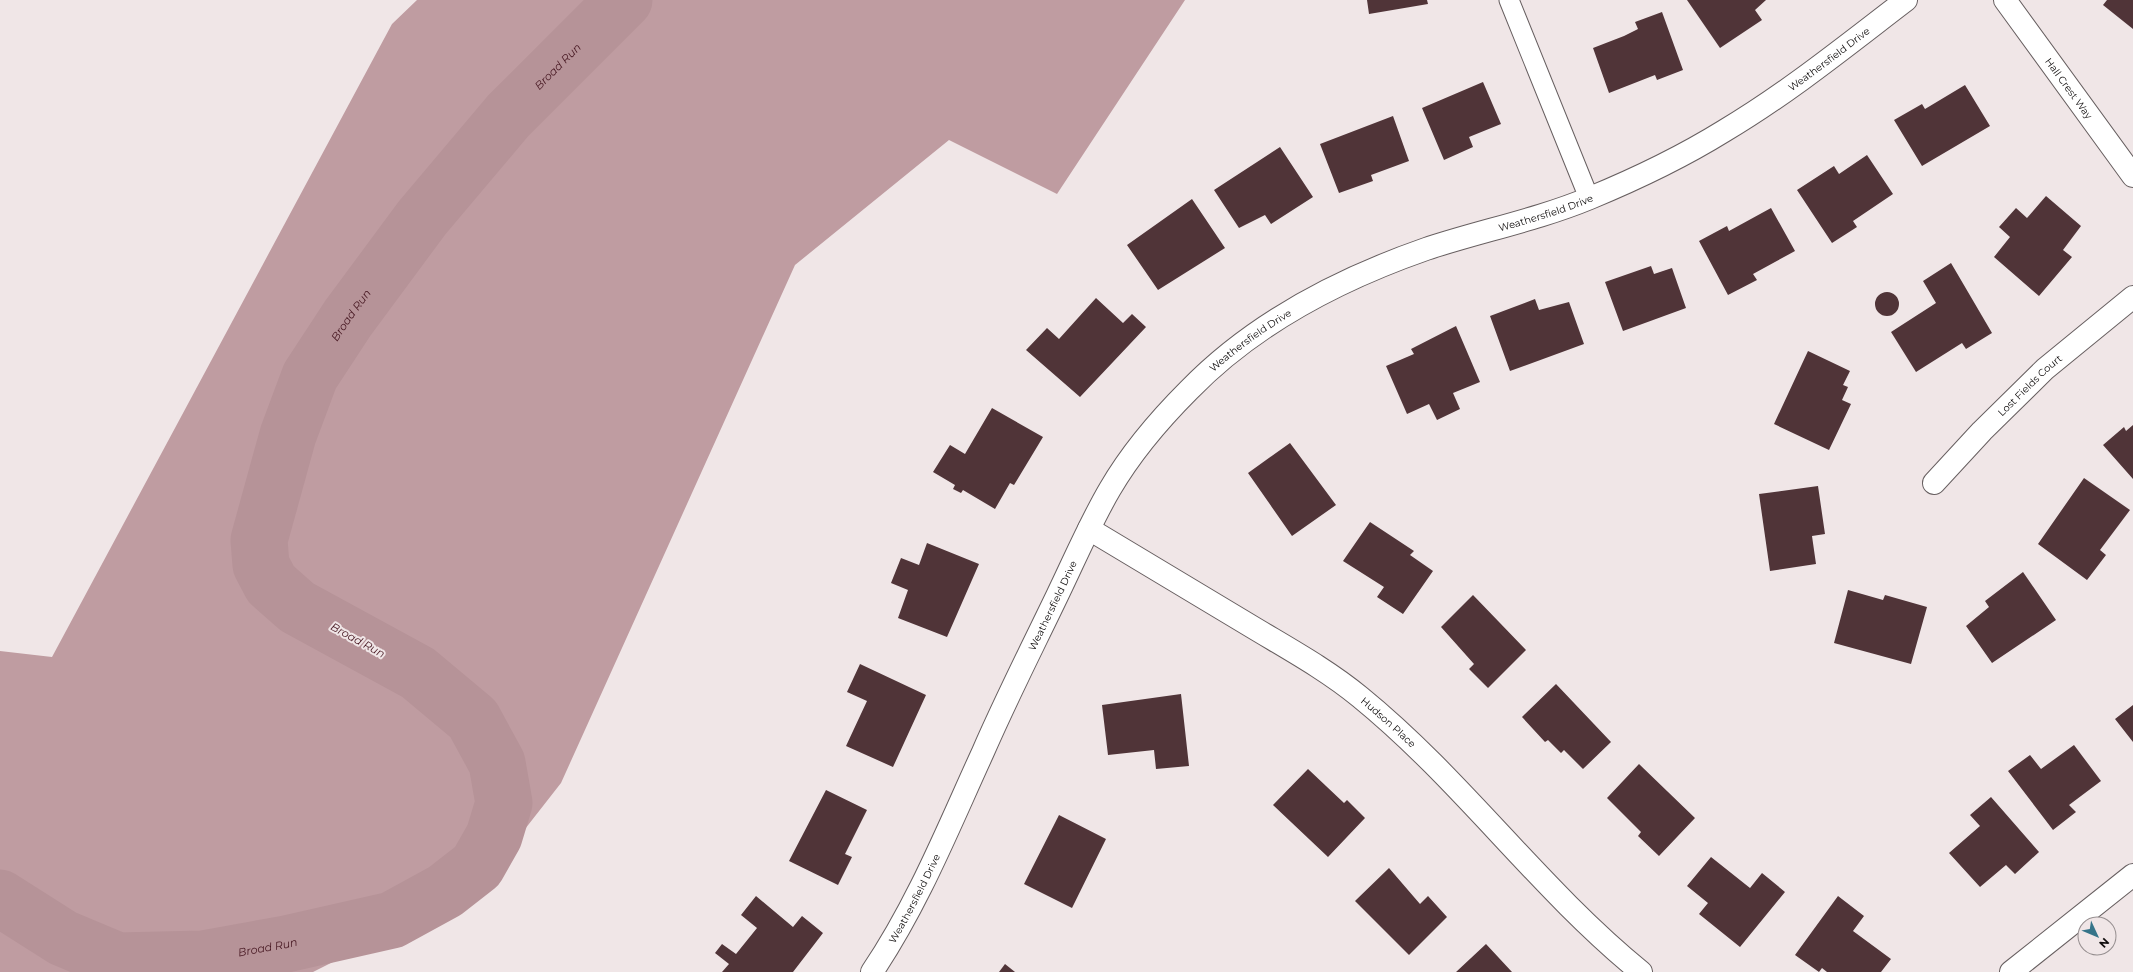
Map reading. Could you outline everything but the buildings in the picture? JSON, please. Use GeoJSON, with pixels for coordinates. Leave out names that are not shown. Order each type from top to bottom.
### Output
{"type":"FeatureCollection","features":[{"type":"Feature","properties":{"kind":"street","name":"Weathersfield Drive"},"geometry":{"type":"LineString","coordinates":[[872,972],[894,939],[952,821],[984,749],[1110,487],[1148,435],[1191,387],[1240,345],[1293,309],[1357,276],[1427,249],[1532,219],[1589,198],[1667,163],[1724,131],[1793,86],[1906,0]]}},
{"type":"Feature","properties":{"kind":"street","name":"Hall Crest Way"},"geometry":{"type":"LineString","coordinates":[[2005,0],[2133,176]]}},
{"type":"Feature","properties":{"kind":"street","name":"Lost Fields Court"},"geometry":{"type":"LineString","coordinates":[[1934,483],[1982,431],[2045,369],[2133,297]]}},
{"type":"Feature","properties":{"kind":"street","name":"Hudson Place"},"geometry":{"type":"LineString","coordinates":[[1089,529],[1322,669],[1360,697],[1429,758],[1564,901],[1608,945],[1641,972]]}},
{"type":"Feature","properties":{"kind":"street"},"geometry":{"type":"LineString","coordinates":[[2011,972],[2133,875]]}},
{"type":"Feature","properties":{"kind":"lane"},"geometry":{"type":"LineString","coordinates":[[1509,0],[1589,198]]}},
{"type":"Feature","properties":{"kind":"shaded area"},"geometry":{"type":"Polygon","coordinates":[[[417,0],[1185,0],[1057,194],[949,140],[795,265],[561,783],[478,889],[313,972],[0,972],[0,651],[52,657],[392,24],[417,0]]]}},
{"type":"Feature","properties":{"kind":"waterway","name":"Broad Run"},"geometry":{"type":"LineString","coordinates":[[0,898],[63,938],[118,961],[203,959],[286,944],[392,920],[445,891],[477,866],[494,836],[504,803],[497,763],[473,719],[418,673],[297,607],[271,584],[261,565],[259,540],[288,435],[310,376],[348,318],[422,218],[508,116],[624,0]]}}]}
